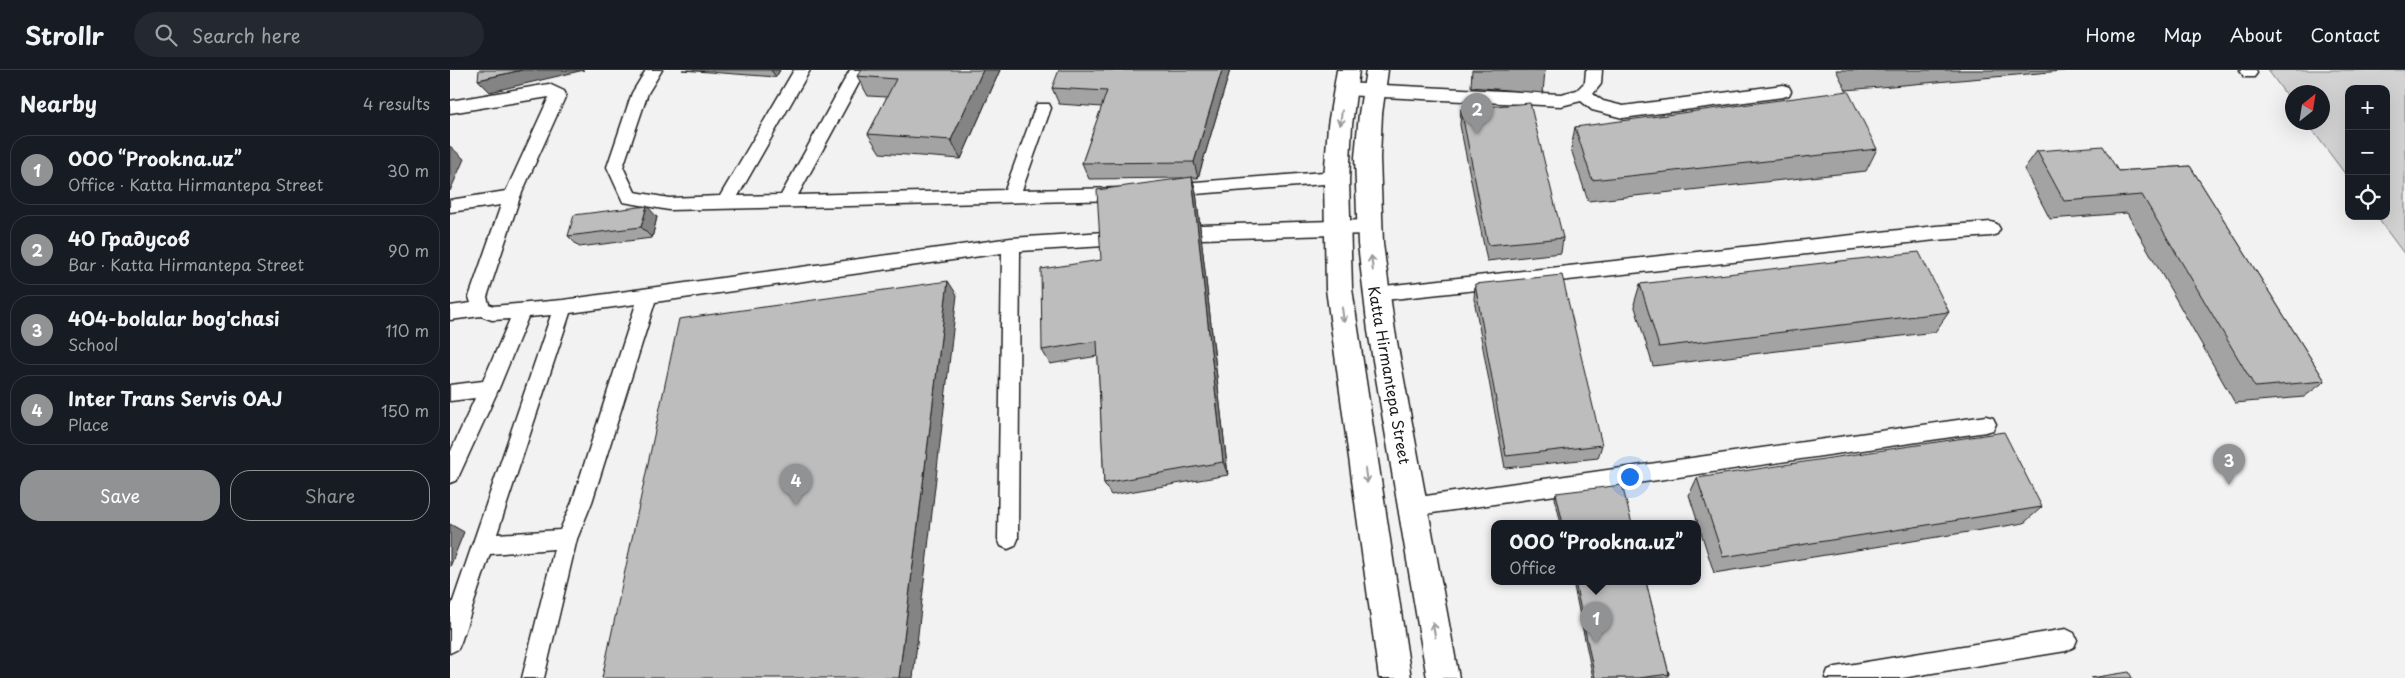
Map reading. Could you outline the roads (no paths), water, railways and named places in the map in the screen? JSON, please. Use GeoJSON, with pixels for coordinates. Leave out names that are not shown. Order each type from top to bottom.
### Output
{"type":"FeatureCollection","features":[{"type":"Feature","properties":{"kind":"main road"},"geometry":{"type":"LineString","coordinates":[[1346,80],[1336,177],[1335,229],[1340,289],[1395,678]]}},
{"type":"Feature","properties":{"kind":"main road","name":"Katta Hirmаntepa Street"},"geometry":{"type":"LineString","coordinates":[[1375,80],[1366,148],[1368,227],[1375,294],[1443,678]]}},
{"type":"Feature","properties":{"kind":"lane"},"geometry":{"type":"LineString","coordinates":[[654,70],[640,94],[615,167],[629,197],[669,204],[1138,193]]}},
{"type":"Feature","properties":{"kind":"lane"},"geometry":{"type":"LineString","coordinates":[[725,203],[802,70]]}},
{"type":"Feature","properties":{"kind":"lane"},"geometry":{"type":"LineString","coordinates":[[786,202],[858,70]]}},
{"type":"Feature","properties":{"kind":"lane"},"geometry":{"type":"LineString","coordinates":[[1346,80],[1375,80],[1561,100],[1572,99],[1583,94],[1593,84],[1594,70]]}},
{"type":"Feature","properties":{"kind":"lane"},"geometry":{"type":"LineString","coordinates":[[450,107],[549,90],[558,95],[512,197],[478,297],[482,310]]}},
{"type":"Feature","properties":{"kind":"lane"},"geometry":{"type":"LineString","coordinates":[[1583,94],[1598,106],[1623,112],[1783,91]]}},
{"type":"Feature","properties":{"kind":"lane"},"geometry":{"type":"LineString","coordinates":[[1011,197],[1043,108]]}},
{"type":"Feature","properties":{"kind":"lane"},"geometry":{"type":"LineString","coordinates":[[1157,191],[1336,177]]}},
{"type":"Feature","properties":{"kind":"lane"},"geometry":{"type":"LineString","coordinates":[[450,206],[512,197]]}},
{"type":"Feature","properties":{"kind":"lane"},"geometry":{"type":"LineString","coordinates":[[1200,232],[1368,227]]}},
{"type":"Feature","properties":{"kind":"lane"},"geometry":{"type":"LineString","coordinates":[[1375,294],[1926,234],[1991,229]]}},
{"type":"Feature","properties":{"kind":"lane"},"geometry":{"type":"LineString","coordinates":[[450,313],[482,310],[501,314],[563,307],[1012,246],[1105,239]]}},
{"type":"Feature","properties":{"kind":"lane"},"geometry":{"type":"LineString","coordinates":[[1008,538],[1012,246]]}},
{"type":"Feature","properties":{"kind":"lane"},"geometry":{"type":"LineString","coordinates":[[533,678],[567,539],[582,502],[648,295]]}},
{"type":"Feature","properties":{"kind":"lane"},"geometry":{"type":"LineString","coordinates":[[450,642],[563,307]]}},
{"type":"Feature","properties":{"kind":"lane"},"geometry":{"type":"LineString","coordinates":[[450,474],[490,388],[522,311]]}},
{"type":"Feature","properties":{"kind":"lane"},"geometry":{"type":"LineString","coordinates":[[450,392],[490,388]]}},
{"type":"Feature","properties":{"kind":"lane"},"geometry":{"type":"LineString","coordinates":[[1412,506],[1986,424]]}},
{"type":"Feature","properties":{"kind":"lane"},"geometry":{"type":"LineString","coordinates":[[483,545],[567,539]]}},
{"type":"Feature","properties":{"kind":"lane"},"geometry":{"type":"LineString","coordinates":[[1836,678],[2066,640]]}},
{"type":"Feature","properties":{"kind":"place","name":"40 Градусов"},"geometry":{"type":"Point","coordinates":[1477,134]}},
{"type":"Feature","properties":{"kind":"place","name":"404-bolalar bog'chasi"},"geometry":{"type":"Point","coordinates":[2229,485]}},
{"type":"Feature","properties":{"kind":"place","name":"Inter Trans Servis OAJ"},"geometry":{"type":"Point","coordinates":[796,505]}},
{"type":"Feature","properties":{"kind":"place","name":"OOO “Prookna.uz”"},"geometry":{"type":"Point","coordinates":[1596,643]}}]}
